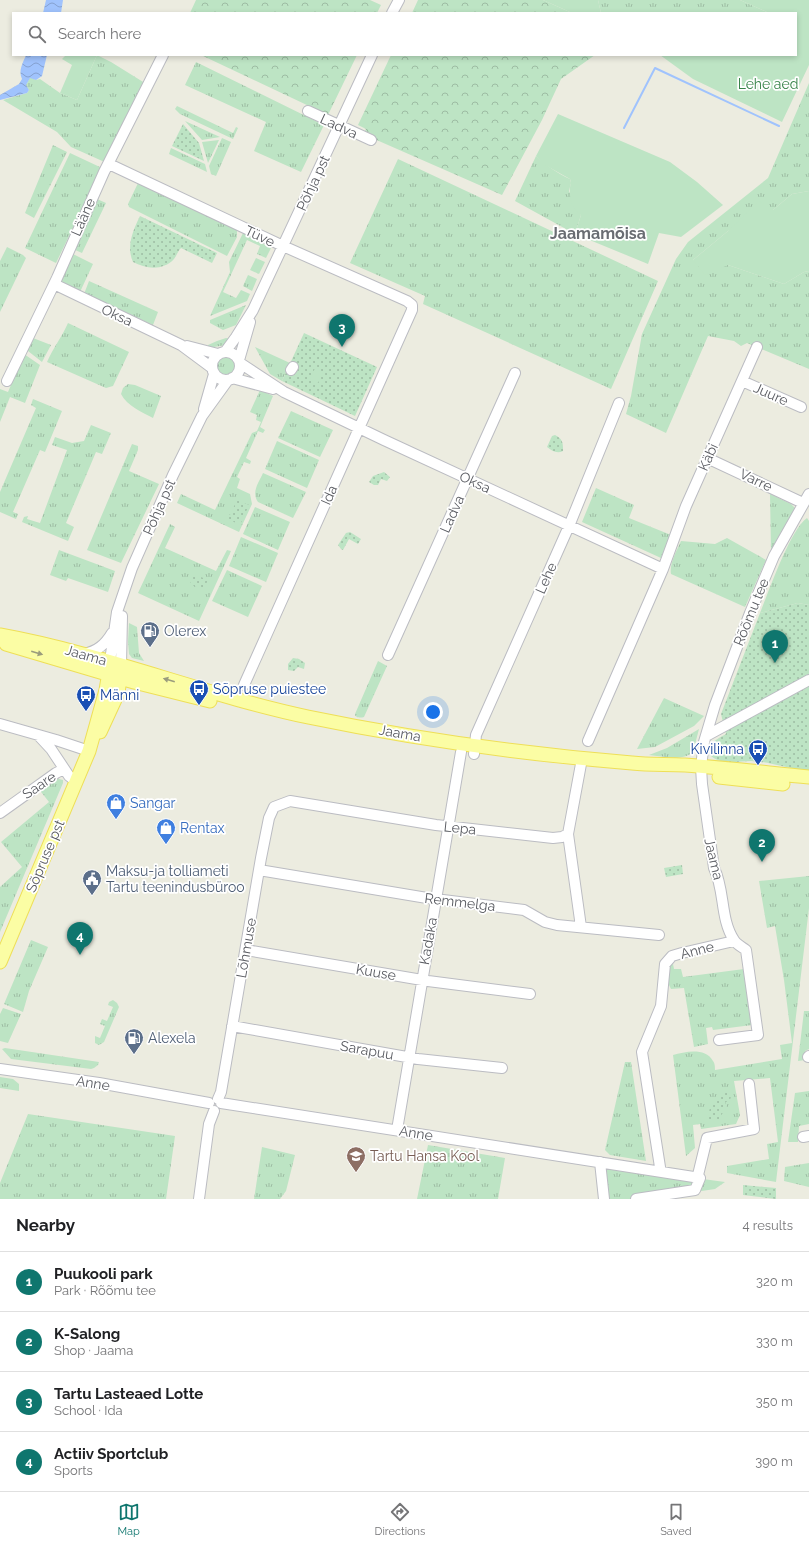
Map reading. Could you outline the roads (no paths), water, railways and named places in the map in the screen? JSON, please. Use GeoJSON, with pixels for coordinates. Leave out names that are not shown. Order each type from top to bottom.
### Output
{"type":"FeatureCollection","features":[{"type":"Feature","properties":{"kind":"main road","name":"Jaama"},"geometry":{"type":"LineString","coordinates":[[0,635],[38,642],[84,654],[115,669],[245,709],[461,752],[475,750],[633,764],[701,771],[809,786]]}},
{"type":"Feature","properties":{"kind":"main road","name":"Jaama"},"geometry":{"type":"LineString","coordinates":[[0,642],[307,717],[475,750],[581,764],[809,778]]}},
{"type":"Feature","properties":{"kind":"main road","name":"Sõpruse pst"},"geometry":{"type":"LineString","coordinates":[[0,962],[77,782],[89,751],[115,669]]}},
{"type":"Feature","properties":{"kind":"street"},"geometry":{"type":"LineString","coordinates":[[393,12],[399,0]]}},
{"type":"Feature","properties":{"kind":"street","name":"Lääne"},"geometry":{"type":"LineString","coordinates":[[7,381],[54,284],[109,164],[163,56]]}},
{"type":"Feature","properties":{"kind":"street","name":"Põhja pst"},"geometry":{"type":"LineString","coordinates":[[221,353],[236,337],[253,310],[372,56]]}},
{"type":"Feature","properties":{"kind":"street","name":"Ladva"},"geometry":{"type":"LineString","coordinates":[[308,111],[371,140]]}},
{"type":"Feature","properties":{"kind":"street","name":"Tüve"},"geometry":{"type":"LineString","coordinates":[[109,164],[283,246],[408,301],[412,305]]}},
{"type":"Feature","properties":{"kind":"street","name":"Oksa"},"geometry":{"type":"LineString","coordinates":[[54,284],[181,345],[213,371]]}},
{"type":"Feature","properties":{"kind":"street","name":"Ida"},"geometry":{"type":"LineString","coordinates":[[244,685],[360,428],[412,310],[412,305]]}},
{"type":"Feature","properties":{"kind":"street","name":"Põhja pst"},"geometry":{"type":"LineString","coordinates":[[239,361],[253,310]]}},
{"type":"Feature","properties":{"kind":"street","name":"Oksa"},"geometry":{"type":"LineString","coordinates":[[181,345],[221,353]]}},
{"type":"Feature","properties":{"kind":"street","name":"Käbi"},"geometry":{"type":"LineString","coordinates":[[588,741],[661,572],[686,506],[757,347]]}},
{"type":"Feature","properties":{"kind":"street"},"geometry":{"type":"LineString","coordinates":[[221,353],[233,354],[239,361],[239,370],[230,379],[220,379],[213,371],[212,362],[221,353]]}},
{"type":"Feature","properties":{"kind":"street","name":"Oksa"},"geometry":{"type":"LineString","coordinates":[[239,361],[284,392],[569,526],[661,572]]}},
{"type":"Feature","properties":{"kind":"street","name":"Põhja pst"},"geometry":{"type":"LineString","coordinates":[[202,416],[213,371]]}},
{"type":"Feature","properties":{"kind":"street","name":"Ladva"},"geometry":{"type":"LineString","coordinates":[[388,655],[515,373]]}},
{"type":"Feature","properties":{"kind":"street","name":"Põhja pst"},"geometry":{"type":"LineString","coordinates":[[115,669],[114,630],[117,612],[142,546],[173,475],[202,416],[230,379]]}},
{"type":"Feature","properties":{"kind":"street","name":"Oksa"},"geometry":{"type":"LineString","coordinates":[[230,379],[284,392]]}},
{"type":"Feature","properties":{"kind":"street","name":"Juure"},"geometry":{"type":"LineString","coordinates":[[742,380],[801,407]]}},
{"type":"Feature","properties":{"kind":"street","name":"Lehe"},"geometry":{"type":"LineString","coordinates":[[475,750],[476,735],[569,526],[619,403]]}},
{"type":"Feature","properties":{"kind":"street","name":"Varre"},"geometry":{"type":"LineString","coordinates":[[707,458],[803,503]]}},
{"type":"Feature","properties":{"kind":"street","name":"Rõõmu tee"},"geometry":{"type":"LineString","coordinates":[[701,771],[706,736],[715,705],[750,613],[774,556],[809,494]]}},
{"type":"Feature","properties":{"kind":"street","name":"Põhja pst"},"geometry":{"type":"LineString","coordinates":[[115,669],[122,598]]}},
{"type":"Feature","properties":{"kind":"street"},"geometry":{"type":"LineString","coordinates":[[84,654],[102,647],[114,630]]}},
{"type":"Feature","properties":{"kind":"street"},"geometry":{"type":"LineString","coordinates":[[706,736],[809,680]]}},
{"type":"Feature","properties":{"kind":"street"},"geometry":{"type":"LineString","coordinates":[[0,724],[89,751]]}},
{"type":"Feature","properties":{"kind":"street"},"geometry":{"type":"LineString","coordinates":[[38,735],[51,749],[64,770]]}},
{"type":"Feature","properties":{"kind":"street"},"geometry":{"type":"LineString","coordinates":[[51,749],[52,743],[56,740]]}},
{"type":"Feature","properties":{"kind":"street","name":"Kadaka"},"geometry":{"type":"LineString","coordinates":[[397,1130],[461,752]]}},
{"type":"Feature","properties":{"kind":"street"},"geometry":{"type":"LineString","coordinates":[[581,764],[568,834],[581,927]]}},
{"type":"Feature","properties":{"kind":"street","name":"Saare"},"geometry":{"type":"LineString","coordinates":[[0,813],[56,773],[64,770],[77,782]]}},
{"type":"Feature","properties":{"kind":"street","name":"Jaama"},"geometry":{"type":"LineString","coordinates":[[701,771],[704,808],[714,868],[719,878],[728,926],[734,941]]}},
{"type":"Feature","properties":{"kind":"street","name":"Lepa"},"geometry":{"type":"LineString","coordinates":[[283,803],[290,801],[448,827],[554,838],[562,837],[568,834]]}},
{"type":"Feature","properties":{"kind":"street","name":"Lõhmuse"},"geometry":{"type":"LineString","coordinates":[[199,1199],[209,1124],[215,1104],[221,1092],[269,818],[274,807],[283,803]]}},
{"type":"Feature","properties":{"kind":"street","name":"Remmelga"},"geometry":{"type":"LineString","coordinates":[[259,870],[435,899],[524,910],[545,922],[659,935]]}},
{"type":"Feature","properties":{"kind":"street"},"geometry":{"type":"LineString","coordinates":[[720,1040],[758,1035],[746,950],[734,941]]}},
{"type":"Feature","properties":{"kind":"street","name":"Anne"},"geometry":{"type":"LineString","coordinates":[[659,1171],[660,1167],[642,1052],[660,1006],[665,964],[672,956],[734,941]]}},
{"type":"Feature","properties":{"kind":"street","name":"Kuuse"},"geometry":{"type":"LineString","coordinates":[[246,950],[422,979],[530,994]]}},
{"type":"Feature","properties":{"kind":"street","name":"Sarapuu"},"geometry":{"type":"LineString","coordinates":[[232,1026],[409,1057],[502,1068]]}},
{"type":"Feature","properties":{"kind":"street","name":"Anne"},"geometry":{"type":"LineString","coordinates":[[0,1069],[99,1083],[215,1104],[397,1130],[700,1178]]}},
{"type":"Feature","properties":{"kind":"street"},"geometry":{"type":"LineString","coordinates":[[636,1199],[695,1190],[700,1178],[698,1175],[707,1138],[754,1129],[749,1084]]}},
{"type":"Feature","properties":{"kind":"street"},"geometry":{"type":"LineString","coordinates":[[600,1162],[604,1199]]}},
{"type":"Feature","properties":{"kind":"water"},"geometry":{"type":"Polygon","coordinates":[[[46,0],[63,0],[61,12],[43,12],[46,0]]]}},
{"type":"Feature","properties":{"kind":"water"},"geometry":{"type":"Polygon","coordinates":[[[26,56],[47,56],[42,76],[36,80],[30,78],[26,85],[29,90],[27,93],[0,100],[0,95],[19,84],[22,79],[22,64],[26,56]]]}},
{"type":"Feature","properties":{"kind":"waterway"},"geometry":{"type":"LineString","coordinates":[[624,128],[655,68],[779,126]]}},
{"type":"Feature","properties":{"kind":"place","name":"Tartu Lasteaed Lotte"},"geometry":{"type":"Point","coordinates":[342,347]}},
{"type":"Feature","properties":{"kind":"place","name":"Olerex"},"geometry":{"type":"Point","coordinates":[150,648]}},
{"type":"Feature","properties":{"kind":"place","name":"Puukooli park"},"geometry":{"type":"Point","coordinates":[775,663]}},
{"type":"Feature","properties":{"kind":"place","name":"Sõpruse puiestee"},"geometry":{"type":"Point","coordinates":[199,706]}},
{"type":"Feature","properties":{"kind":"place","name":"Männi"},"geometry":{"type":"Point","coordinates":[86,712]}},
{"type":"Feature","properties":{"kind":"place","name":"Kivilinna"},"geometry":{"type":"Point","coordinates":[758,766]}},
{"type":"Feature","properties":{"kind":"place","name":"Sangar"},"geometry":{"type":"Point","coordinates":[116,820]}},
{"type":"Feature","properties":{"kind":"place","name":"Rentax"},"geometry":{"type":"Point","coordinates":[166,845]}},
{"type":"Feature","properties":{"kind":"place","name":"K-Salong"},"geometry":{"type":"Point","coordinates":[762,862]}},
{"type":"Feature","properties":{"kind":"place","name":"Maksu-ja tolliameti Tartu teenindusbüroo"},"geometry":{"type":"Point","coordinates":[92,896]}},
{"type":"Feature","properties":{"kind":"place","name":"Actiiv Sportclub"},"geometry":{"type":"Point","coordinates":[80,955]}},
{"type":"Feature","properties":{"kind":"place","name":"Alexela"},"geometry":{"type":"Point","coordinates":[134,1055]}},
{"type":"Feature","properties":{"kind":"place","name":"Tartu Hansa Kool"},"geometry":{"type":"Point","coordinates":[356,1173]}},
{"type":"Feature","properties":{"kind":"district","name":"Jaamamõisa"},"geometry":{"type":"Point","coordinates":[598,233]}},
{"type":"Feature","properties":{"kind":"park label","name":"Lehe aed"},"geometry":{"type":"Point","coordinates":[768,84]}}]}
